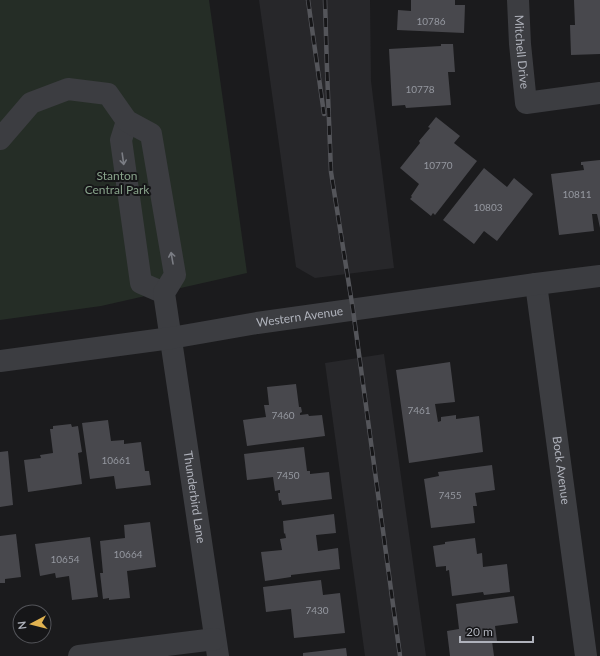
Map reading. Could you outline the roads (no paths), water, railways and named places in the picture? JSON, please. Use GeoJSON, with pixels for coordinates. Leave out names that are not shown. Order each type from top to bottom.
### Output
{"type":"FeatureCollection","features":[{"type":"Feature","properties":{"kind":"street","name":"Mitchell Drive"},"geometry":{"type":"LineString","coordinates":[[518,0],[520,44],[526,103],[600,93]]}},
{"type":"Feature","properties":{"kind":"street"},"geometry":{"type":"LineString","coordinates":[[0,139],[31,103],[68,89],[108,94],[127,121],[151,134],[175,275],[164,293],[141,283],[121,140],[127,121]]}},
{"type":"Feature","properties":{"kind":"street","name":"Western Avenue"},"geometry":{"type":"LineString","coordinates":[[0,361],[171,338],[264,322],[600,276]]}},
{"type":"Feature","properties":{"kind":"street","name":"Bock Avenue"},"geometry":{"type":"LineString","coordinates":[[536,284],[586,656]]}},
{"type":"Feature","properties":{"kind":"street","name":"Thunderbird Lane"},"geometry":{"type":"LineString","coordinates":[[164,293],[216,647]]}},
{"type":"Feature","properties":{"kind":"street"},"geometry":{"type":"LineString","coordinates":[[79,656],[216,647]]}},
{"type":"Feature","properties":{"kind":"railway"},"geometry":{"type":"LineString","coordinates":[[308,0],[324,114]]}},
{"type":"Feature","properties":{"kind":"railway"},"geometry":{"type":"LineString","coordinates":[[325,0],[331,172],[353,310],[400,656]]}},
{"type":"Feature","properties":{"kind":"park label","name":"Stanton Central Park"},"geometry":{"type":"Point","coordinates":[117,183]}}]}
